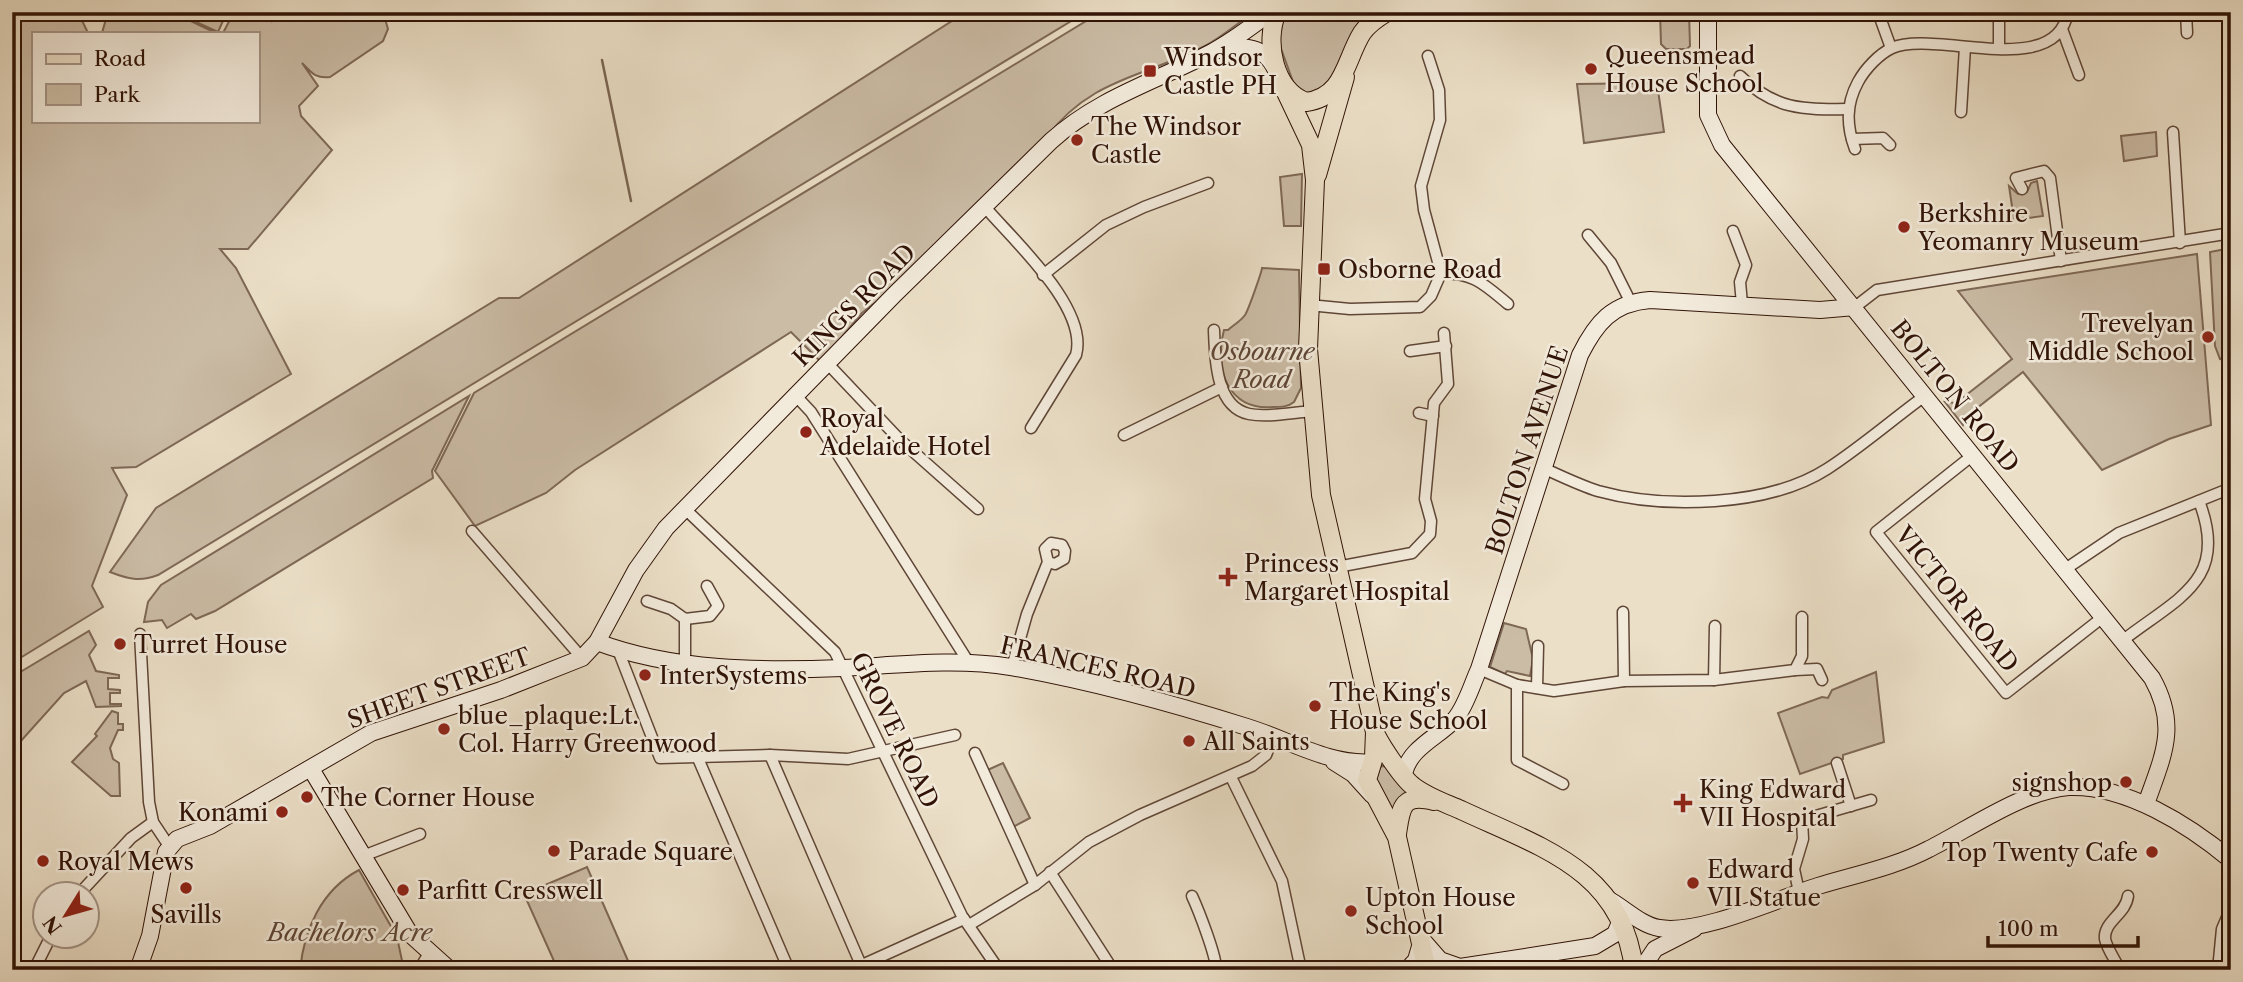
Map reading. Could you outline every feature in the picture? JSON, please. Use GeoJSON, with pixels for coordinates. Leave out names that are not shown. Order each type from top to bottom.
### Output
{"type":"FeatureCollection","features":[{"type":"Feature","properties":{"kind":"main road"},"geometry":{"type":"LineString","coordinates":[[1277,12],[1272,44],[1280,79],[1311,145],[1315,180],[1308,349],[1321,495],[1382,760],[1404,775],[1413,787],[1564,858],[1587,877],[1608,899],[1621,920],[1631,942],[1634,970]]}},
{"type":"Feature","properties":{"kind":"main road"},"geometry":{"type":"LineString","coordinates":[[1315,180],[1347,70],[1363,31],[1387,12]]}},
{"type":"Feature","properties":{"kind":"main road"},"geometry":{"type":"LineString","coordinates":[[1280,79],[1297,98],[1316,101],[1325,97],[1347,70]]}},
{"type":"Feature","properties":{"kind":"main road"},"geometry":{"type":"LineString","coordinates":[[1382,760],[1367,780],[1396,837],[1427,970]]}},
{"type":"Feature","properties":{"kind":"main road"},"geometry":{"type":"LineString","coordinates":[[1396,837],[1399,811],[1409,801],[1426,799],[1452,806]]}},
{"type":"Feature","properties":{"kind":"street","name":"KINGS ROAD"},"geometry":{"type":"LineString","coordinates":[[582,658],[597,642],[651,547],[684,508],[1073,120],[1107,100],[1216,50],[1271,12]]}},
{"type":"Feature","properties":{"kind":"street","name":"BOLTON ROAD"},"geometry":{"type":"LineString","coordinates":[[1708,12],[1708,115],[1722,145],[2152,678],[2163,698],[2168,742],[2146,804]]}},
{"type":"Feature","properties":{"kind":"street"},"geometry":{"type":"LineString","coordinates":[[1878,12],[1891,48]]}},
{"type":"Feature","properties":{"kind":"street"},"geometry":{"type":"LineString","coordinates":[[1999,48],[2000,12]]}},
{"type":"Feature","properties":{"kind":"street"},"geometry":{"type":"LineString","coordinates":[[1890,145],[1883,138],[1854,144],[1848,109],[1863,74],[1891,48],[1912,42],[2021,48],[2039,44],[2062,29],[2068,12]]}},
{"type":"Feature","properties":{"kind":"street"},"geometry":{"type":"LineString","coordinates":[[2186,12],[2187,33]]}},
{"type":"Feature","properties":{"kind":"street"},"geometry":{"type":"LineString","coordinates":[[2062,29],[2079,75]]}},
{"type":"Feature","properties":{"kind":"street"},"geometry":{"type":"LineString","coordinates":[[1961,112],[1965,47]]}},
{"type":"Feature","properties":{"kind":"street","name":"KINGS ROAD"},"geometry":{"type":"LineString","coordinates":[[1216,50],[1257,48],[1268,55],[1280,79]]}},
{"type":"Feature","properties":{"kind":"street"},"geometry":{"type":"LineString","coordinates":[[1309,305],[1350,309],[1420,307],[1432,296],[1441,273],[1423,210],[1421,186],[1440,120],[1439,90],[1428,56]]}},
{"type":"Feature","properties":{"kind":"street"},"geometry":{"type":"LineString","coordinates":[[1740,76],[1756,92],[1782,105],[1815,110],[1848,109]]}},
{"type":"Feature","properties":{"kind":"street"},"geometry":{"type":"LineString","coordinates":[[2173,132],[2180,243]]}},
{"type":"Feature","properties":{"kind":"street"},"geometry":{"type":"LineString","coordinates":[[2022,189],[2017,178],[2045,171],[2050,178],[2061,261]]}},
{"type":"Feature","properties":{"kind":"street"},"geometry":{"type":"LineString","coordinates":[[1043,275],[1106,225],[1144,207],[1208,183]]}},
{"type":"Feature","properties":{"kind":"street"},"geometry":{"type":"LineString","coordinates":[[985,207],[1056,289],[1072,318],[1079,342],[1076,355],[1031,428]]}},
{"type":"Feature","properties":{"kind":"street"},"geometry":{"type":"LineString","coordinates":[[1733,231],[1746,265],[1740,282],[1742,304]]}},
{"type":"Feature","properties":{"kind":"street"},"geometry":{"type":"LineString","coordinates":[[1588,235],[1611,263],[1630,301],[1682,300],[1820,310],[1855,307],[1877,290],[2231,233]]}},
{"type":"Feature","properties":{"kind":"street"},"geometry":{"type":"LineString","coordinates":[[1441,273],[1464,273],[1508,304]]}},
{"type":"Feature","properties":{"kind":"street","name":"BOLTON AVENUE"},"geometry":{"type":"LineString","coordinates":[[1404,775],[1409,761],[1457,717],[1479,668],[1580,355],[1601,319],[1630,301]]}},
{"type":"Feature","properties":{"kind":"street"},"geometry":{"type":"LineString","coordinates":[[1214,330],[1216,365],[1222,387],[1233,407],[1249,414],[1314,411]]}},
{"type":"Feature","properties":{"kind":"street"},"geometry":{"type":"LineString","coordinates":[[1337,567],[1412,554],[1423,545],[1430,534],[1431,521],[1425,499],[1436,443],[1434,403],[1448,384],[1444,333]]}},
{"type":"Feature","properties":{"kind":"street"},"geometry":{"type":"LineString","coordinates":[[1410,351],[1446,346]]}},
{"type":"Feature","properties":{"kind":"street"},"geometry":{"type":"LineString","coordinates":[[828,364],[898,439],[978,509]]}},
{"type":"Feature","properties":{"kind":"street"},"geometry":{"type":"LineString","coordinates":[[1124,435],[1222,387]]}},
{"type":"Feature","properties":{"kind":"street"},"geometry":{"type":"LineString","coordinates":[[1543,468],[1596,490],[1638,499],[1730,500],[1803,481],[1827,469],[1926,395]]}},
{"type":"Feature","properties":{"kind":"street"},"geometry":{"type":"LineString","coordinates":[[796,396],[811,412],[970,663]]}},
{"type":"Feature","properties":{"kind":"street"},"geometry":{"type":"LineString","coordinates":[[1419,413],[1433,416]]}},
{"type":"Feature","properties":{"kind":"street","name":"VICTOR ROAD"},"geometry":{"type":"LineString","coordinates":[[1973,455],[1876,532],[2006,693],[2103,617]]}},
{"type":"Feature","properties":{"kind":"street"},"geometry":{"type":"LineString","coordinates":[[2064,570],[2119,533],[2231,488]]}},
{"type":"Feature","properties":{"kind":"street"},"geometry":{"type":"LineString","coordinates":[[2122,641],[2199,580],[2208,564],[2211,539],[2199,501]]}},
{"type":"Feature","properties":{"kind":"street","name":"GROVE ROAD"},"geometry":{"type":"LineString","coordinates":[[684,508],[835,652],[967,922],[999,970]]}},
{"type":"Feature","properties":{"kind":"street"},"geometry":{"type":"LineString","coordinates":[[472,531],[582,658]]}},
{"type":"Feature","properties":{"kind":"street"},"geometry":{"type":"LineString","coordinates":[[1012,667],[1027,614],[1048,562]]}},
{"type":"Feature","properties":{"kind":"street"},"geometry":{"type":"LineString","coordinates":[[647,601],[671,608],[685,619],[710,617],[718,606],[707,586]]}},
{"type":"Feature","properties":{"kind":"street"},"geometry":{"type":"LineString","coordinates":[[1623,612],[1624,681]]}},
{"type":"Feature","properties":{"kind":"street"},"geometry":{"type":"LineString","coordinates":[[1795,670],[1802,656],[1801,617]]}},
{"type":"Feature","properties":{"kind":"street"},"geometry":{"type":"LineString","coordinates":[[685,619],[685,664]]}},
{"type":"Feature","properties":{"kind":"street"},"geometry":{"type":"LineString","coordinates":[[1714,680],[1715,626]]}},
{"type":"Feature","properties":{"kind":"street"},"geometry":{"type":"LineString","coordinates":[[138,970],[150,936],[169,846],[153,822],[149,802],[140,634]]}},
{"type":"Feature","properties":{"kind":"street","name":"FRANCES ROAD"},"geometry":{"type":"LineString","coordinates":[[597,642],[685,664],[842,668],[970,663],[1012,667],[1157,701],[1274,735],[1322,755],[1354,763],[1382,760]]}},
{"type":"Feature","properties":{"kind":"street"},"geometry":{"type":"LineString","coordinates":[[1537,688],[1538,646]]}},
{"type":"Feature","properties":{"kind":"street"},"geometry":{"type":"LineString","coordinates":[[618,649],[660,758],[770,755],[848,759],[955,735]]}},
{"type":"Feature","properties":{"kind":"street","name":"SHEET STREET"},"geometry":{"type":"LineString","coordinates":[[169,846],[177,839],[210,826],[371,733],[501,690],[582,658]]}},
{"type":"Feature","properties":{"kind":"street"},"geometry":{"type":"LineString","coordinates":[[1479,668],[1517,685],[1554,691],[1624,681],[1714,680],[1817,669],[1822,680]]}},
{"type":"Feature","properties":{"kind":"street"},"geometry":{"type":"LineString","coordinates":[[1517,685],[1517,760],[1563,784]]}},
{"type":"Feature","properties":{"kind":"street"},"geometry":{"type":"LineString","coordinates":[[770,755],[856,967],[967,922],[1035,885],[1089,842],[1140,815],[1252,766],[1266,755],[1274,735]]}},
{"type":"Feature","properties":{"kind":"street","name":"BOLTON AVENUE"},"geometry":{"type":"LineString","coordinates":[[1382,760],[1420,749]]}},
{"type":"Feature","properties":{"kind":"street"},"geometry":{"type":"LineString","coordinates":[[975,753],[1035,885]]}},
{"type":"Feature","properties":{"kind":"street"},"geometry":{"type":"LineString","coordinates":[[1322,755],[1353,774],[1376,800]]}},
{"type":"Feature","properties":{"kind":"street"},"geometry":{"type":"LineString","coordinates":[[698,756],[789,970]]}},
{"type":"Feature","properties":{"kind":"street"},"geometry":{"type":"LineString","coordinates":[[1837,763],[1851,806]]}},
{"type":"Feature","properties":{"kind":"street"},"geometry":{"type":"LineString","coordinates":[[311,769],[410,933],[450,970]]}},
{"type":"Feature","properties":{"kind":"street"},"geometry":{"type":"LineString","coordinates":[[1231,777],[1282,881],[1301,970]]}},
{"type":"Feature","properties":{"kind":"street"},"geometry":{"type":"LineString","coordinates":[[1641,970],[1655,949],[1705,923],[1926,851],[2049,791],[2070,787],[2096,790],[2146,804],[2169,816],[2231,860]]}},
{"type":"Feature","properties":{"kind":"street"},"geometry":{"type":"LineString","coordinates":[[1799,892],[1794,869],[1803,839],[1802,820],[1871,800]]}},
{"type":"Feature","properties":{"kind":"street"},"geometry":{"type":"LineString","coordinates":[[92,880],[131,838],[153,822]]}},
{"type":"Feature","properties":{"kind":"street"},"geometry":{"type":"LineString","coordinates":[[363,856],[420,834]]}},
{"type":"Feature","properties":{"kind":"street"},"geometry":{"type":"LineString","coordinates":[[1050,872],[1113,970]]}},
{"type":"Feature","properties":{"kind":"street"},"geometry":{"type":"LineString","coordinates":[[1192,896],[1205,921],[1206,937],[1216,970]]}},
{"type":"Feature","properties":{"kind":"street"},"geometry":{"type":"LineString","coordinates":[[2120,970],[2105,940],[2106,929],[2127,907],[2128,896]]}},
{"type":"Feature","properties":{"kind":"street"},"geometry":{"type":"LineString","coordinates":[[1608,899],[1641,920],[1660,928],[1705,923]]}},
{"type":"Feature","properties":{"kind":"street"},"geometry":{"type":"LineString","coordinates":[[2218,970],[2222,929],[2231,908]]}},
{"type":"Feature","properties":{"kind":"street"},"geometry":{"type":"LineString","coordinates":[[1420,939],[1447,965],[1499,966],[1595,946],[1615,934],[1621,920]]}},
{"type":"Feature","properties":{"kind":"street"},"geometry":{"type":"LineString","coordinates":[[1407,970],[1416,960],[1420,939]]}},
{"type":"Feature","properties":{"kind":"street"},"geometry":{"type":"LineString","coordinates":[[34,970],[44,950]]}},
{"type":"Feature","properties":{"kind":"street"},"geometry":{"type":"LineString","coordinates":[[419,970],[429,953]]}},
{"type":"Feature","properties":{"kind":"green space"},"geometry":{"type":"Polygon","coordinates":[[[12,12],[78,12],[88,32],[32,32],[32,122],[259,122],[259,32],[224,32],[234,12],[264,12],[272,22],[270,12],[383,12],[388,29],[383,41],[330,77],[317,76],[302,63],[318,86],[299,106],[301,116],[332,150],[248,249],[220,249],[236,268],[291,374],[136,467],[112,468],[127,495],[92,586],[103,607],[12,663],[12,12]]]}},
{"type":"Feature","properties":{"kind":"green space"},"geometry":{"type":"Polygon","coordinates":[[[108,12],[172,12],[214,32],[102,32],[108,12]]]}},
{"type":"Feature","properties":{"kind":"green space"},"geometry":{"type":"Polygon","coordinates":[[[174,12],[227,12],[218,32],[174,12]]]}},
{"type":"Feature","properties":{"kind":"green space"},"geometry":{"type":"Polygon","coordinates":[[[966,12],[1086,12],[158,575],[134,579],[110,572],[156,508],[499,298],[519,298],[966,12]]]}},
{"type":"Feature","properties":{"kind":"green space"},"geometry":{"type":"Polygon","coordinates":[[[1101,12],[1254,12],[1205,46],[1120,81],[1081,103],[890,291],[862,313],[821,362],[791,332],[575,470],[546,493],[475,526],[435,471],[474,393],[1101,12]]]}},
{"type":"Feature","properties":{"kind":"green space"},"geometry":{"type":"Polygon","coordinates":[[[1286,12],[1375,12],[1337,77],[1317,97],[1296,90],[1279,43],[1280,19],[1286,12]]]}},
{"type":"Feature","properties":{"kind":"green space"},"geometry":{"type":"Polygon","coordinates":[[[1660,12],[1689,12],[1690,46],[1687,49],[1666,49],[1661,44],[1660,12]]]}},
{"type":"Feature","properties":{"kind":"green space"},"geometry":{"type":"Polygon","coordinates":[[[1657,83],[1664,132],[1584,143],[1577,84],[1657,83]]]}},
{"type":"Feature","properties":{"kind":"green space"},"geometry":{"type":"Polygon","coordinates":[[[2156,132],[2157,156],[2124,161],[2121,136],[2156,132]]]}},
{"type":"Feature","properties":{"kind":"green space"},"geometry":{"type":"Polygon","coordinates":[[[1302,174],[1301,226],[1284,226],[1280,177],[1302,174]]]}},
{"type":"Feature","properties":{"kind":"green space"},"geometry":{"type":"Polygon","coordinates":[[[2037,181],[2043,216],[2014,220],[2009,186],[2018,194],[2027,192],[2031,183],[2037,181]]]}},
{"type":"Feature","properties":{"kind":"green space"},"geometry":{"type":"Polygon","coordinates":[[[2231,248],[2231,357],[2220,359],[2215,346],[2210,252],[2231,248]]]}},
{"type":"Feature","properties":{"kind":"green space"},"geometry":{"type":"Polygon","coordinates":[[[2197,254],[2211,425],[2169,439],[2102,470],[2023,372],[1967,416],[1963,425],[1945,402],[1956,403],[2012,359],[1958,291],[2197,254]]]}},
{"type":"Feature","properties":{"kind":"green space","name":"Osbourne Road"},"geometry":{"type":"Polygon","coordinates":[[[1262,268],[1299,270],[1301,388],[1294,402],[1284,406],[1258,406],[1245,402],[1235,394],[1223,372],[1221,344],[1224,330],[1228,330],[1245,315],[1262,268]]]}},
{"type":"Feature","properties":{"kind":"green space"},"geometry":{"type":"Polygon","coordinates":[[[469,396],[432,471],[433,478],[215,611],[196,619],[191,614],[167,628],[162,620],[144,622],[148,602],[161,585],[469,396]]]}},
{"type":"Feature","properties":{"kind":"green space"},"geometry":{"type":"Polygon","coordinates":[[[1504,623],[1526,629],[1533,659],[1530,676],[1507,671],[1505,674],[1490,667],[1504,623]]]}},
{"type":"Feature","properties":{"kind":"green space"},"geometry":{"type":"Polygon","coordinates":[[[89,631],[96,645],[89,655],[96,671],[119,675],[119,678],[108,678],[108,689],[120,690],[120,693],[110,693],[110,704],[121,706],[96,707],[86,681],[64,693],[12,751],[12,677],[89,631]]]}},
{"type":"Feature","properties":{"kind":"green space"},"geometry":{"type":"Polygon","coordinates":[[[1876,672],[1884,742],[1843,755],[1843,759],[1800,774],[1778,713],[1822,697],[1828,698],[1832,690],[1876,672]]]}},
{"type":"Feature","properties":{"kind":"green space"},"geometry":{"type":"Polygon","coordinates":[[[112,711],[118,713],[118,724],[123,724],[123,730],[118,730],[110,748],[113,759],[119,763],[120,796],[111,796],[72,762],[97,736],[95,734],[112,711]]]}},
{"type":"Feature","properties":{"kind":"green space"},"geometry":{"type":"Polygon","coordinates":[[[1003,763],[1030,818],[1011,828],[983,772],[1003,763]]]}},
{"type":"Feature","properties":{"kind":"green space"},"geometry":{"type":"Polygon","coordinates":[[[1382,766],[1388,767],[1410,794],[1393,811],[1373,773],[1382,766]]]}},
{"type":"Feature","properties":{"kind":"green space"},"geometry":{"type":"Polygon","coordinates":[[[587,867],[629,963],[612,970],[558,970],[524,894],[587,867]]]}},
{"type":"Feature","properties":{"kind":"green space","name":"Bachelors Acre"},"geometry":{"type":"Polygon","coordinates":[[[359,870],[397,937],[404,970],[300,970],[310,926],[317,912],[334,888],[359,870]]]}},
{"type":"Feature","properties":{"kind":"waterway"},"geometry":{"type":"LineString","coordinates":[[602,60],[631,201]]}},
{"type":"Feature","properties":{"kind":"place","name":"Queensmead House School"},"geometry":{"type":"Point","coordinates":[1591,69]}},
{"type":"Feature","properties":{"kind":"place","name":"Windsor Castle PH"},"geometry":{"type":"Point","coordinates":[1150,71]}},
{"type":"Feature","properties":{"kind":"place","name":"The Windsor Castle"},"geometry":{"type":"Point","coordinates":[1077,140]}},
{"type":"Feature","properties":{"kind":"place","name":"Berkshire Yeomanry Museum"},"geometry":{"type":"Point","coordinates":[1904,227]}},
{"type":"Feature","properties":{"kind":"place","name":"Osborne Road"},"geometry":{"type":"Point","coordinates":[1324,269]}},
{"type":"Feature","properties":{"kind":"place","name":"Trevelyan Middle School"},"geometry":{"type":"Point","coordinates":[2208,337]}},
{"type":"Feature","properties":{"kind":"place","name":"Royal Adelaide Hotel"},"geometry":{"type":"Point","coordinates":[806,432]}},
{"type":"Feature","properties":{"kind":"place","name":"Princess Margaret Hospital"},"geometry":{"type":"Point","coordinates":[1228,577]}},
{"type":"Feature","properties":{"kind":"place","name":"Turret House"},"geometry":{"type":"Point","coordinates":[120,644]}},
{"type":"Feature","properties":{"kind":"place","name":"InterSystems"},"geometry":{"type":"Point","coordinates":[645,675]}},
{"type":"Feature","properties":{"kind":"place","name":"The King's House School"},"geometry":{"type":"Point","coordinates":[1315,706]}},
{"type":"Feature","properties":{"kind":"place","name":"blue_plaque:Lt. Col. Harry Greenwood"},"geometry":{"type":"Point","coordinates":[444,729]}},
{"type":"Feature","properties":{"kind":"place","name":"All Saints"},"geometry":{"type":"Point","coordinates":[1189,741]}},
{"type":"Feature","properties":{"kind":"place","name":"signshop"},"geometry":{"type":"Point","coordinates":[2126,782]}},
{"type":"Feature","properties":{"kind":"place","name":"The Corner House"},"geometry":{"type":"Point","coordinates":[307,797]}},
{"type":"Feature","properties":{"kind":"place","name":"King Edward VII Hospital"},"geometry":{"type":"Point","coordinates":[1683,803]}},
{"type":"Feature","properties":{"kind":"place","name":"Konami"},"geometry":{"type":"Point","coordinates":[282,812]}},
{"type":"Feature","properties":{"kind":"place","name":"Parade Square"},"geometry":{"type":"Point","coordinates":[554,851]}},
{"type":"Feature","properties":{"kind":"place","name":"Top Twenty Cafe"},"geometry":{"type":"Point","coordinates":[2152,852]}},
{"type":"Feature","properties":{"kind":"place","name":"Royal Mews"},"geometry":{"type":"Point","coordinates":[43,861]}},
{"type":"Feature","properties":{"kind":"place","name":"Edward VII Statue"},"geometry":{"type":"Point","coordinates":[1693,883]}},
{"type":"Feature","properties":{"kind":"place","name":"Savills"},"geometry":{"type":"Point","coordinates":[186,888]}},
{"type":"Feature","properties":{"kind":"place","name":"Parfitt Cresswell"},"geometry":{"type":"Point","coordinates":[403,890]}},
{"type":"Feature","properties":{"kind":"place","name":"Upton House School"},"geometry":{"type":"Point","coordinates":[1351,911]}}]}
